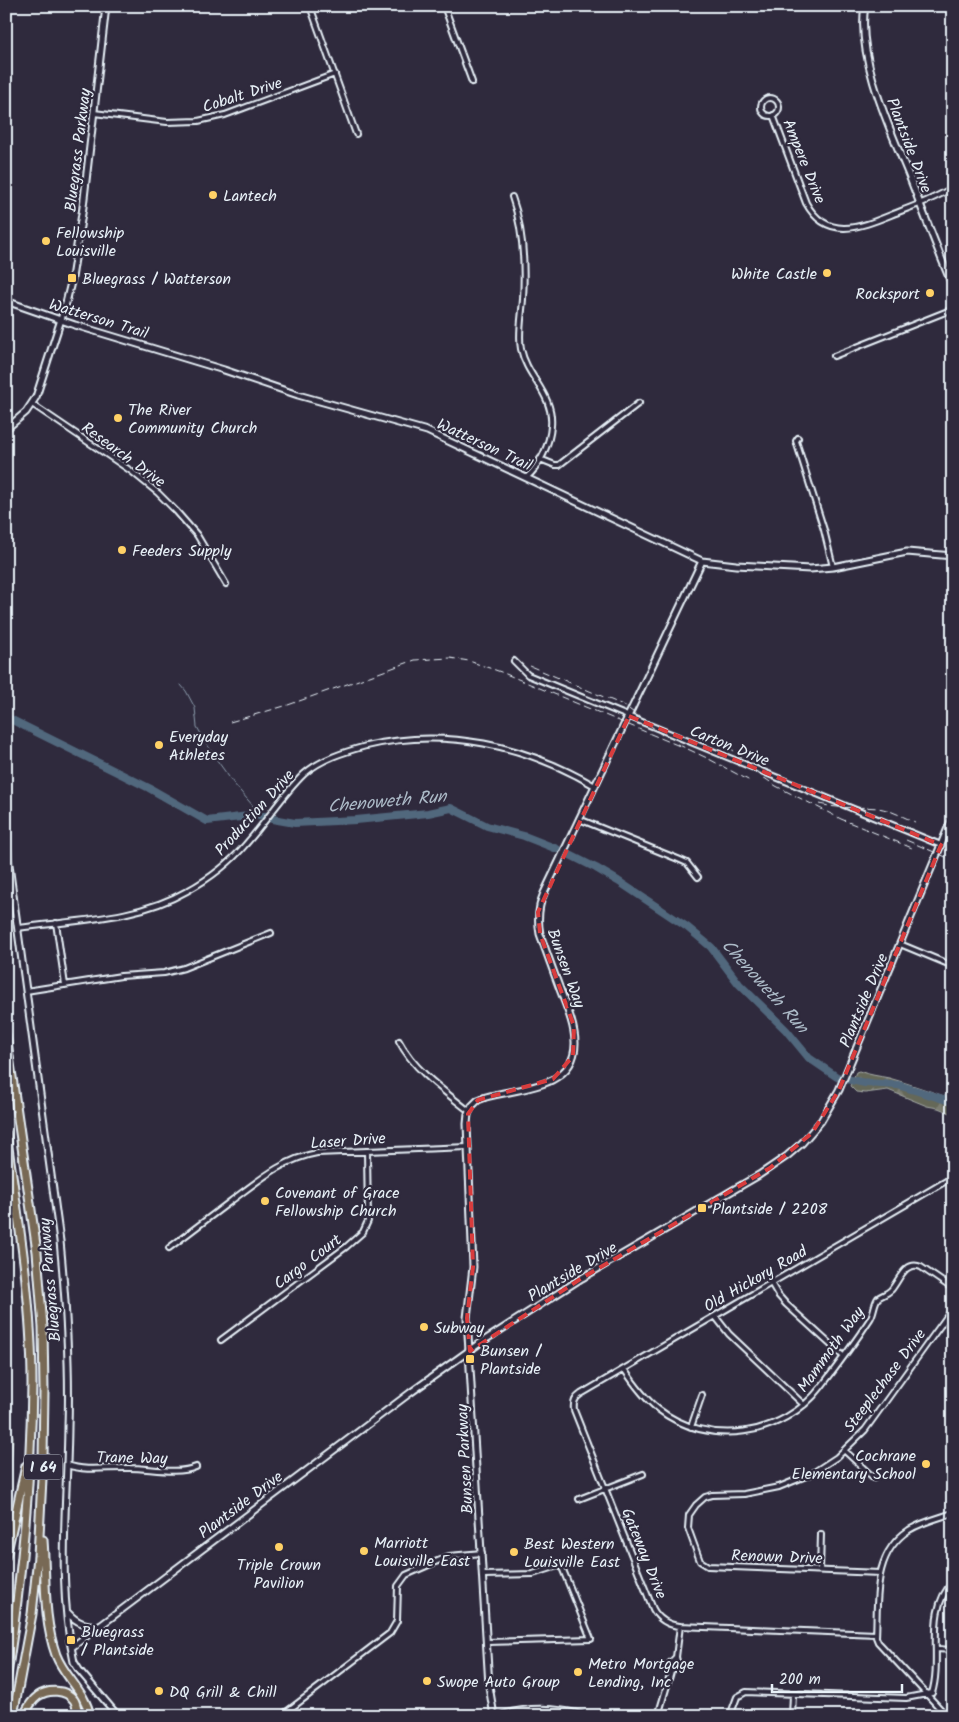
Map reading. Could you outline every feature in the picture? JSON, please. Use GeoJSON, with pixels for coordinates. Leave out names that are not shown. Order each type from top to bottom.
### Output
{"type":"FeatureCollection","features":[{"type":"Feature","properties":{"kind":"highway","name":"I 64"},"geometry":{"type":"LineString","coordinates":[[6,1034],[33,1225],[43,1328],[44,1401],[38,1556],[32,1614],[13,1716]]}},
{"type":"Feature","properties":{"kind":"highway","name":"I 64"},"geometry":{"type":"LineString","coordinates":[[6,1134],[28,1310],[32,1382],[26,1523],[19,1593],[6,1682]]}},
{"type":"Feature","properties":{"kind":"highway"},"geometry":{"type":"LineString","coordinates":[[6,1556],[29,1458]]}},
{"type":"Feature","properties":{"kind":"highway"},"geometry":{"type":"LineString","coordinates":[[41,1507],[46,1596],[51,1637],[60,1664],[83,1695],[87,1702],[90,1716]]}},
{"type":"Feature","properties":{"kind":"highway"},"geometry":{"type":"LineString","coordinates":[[24,1716],[29,1705],[37,1696],[58,1691],[74,1701],[78,1716]]}},
{"type":"Feature","properties":{"kind":"street","name":"Bluegrass Parkway"},"geometry":{"type":"LineString","coordinates":[[6,429],[26,412],[40,388],[74,264],[106,6]]}},
{"type":"Feature","properties":{"kind":"street"},"geometry":{"type":"LineString","coordinates":[[310,6],[356,134]]}},
{"type":"Feature","properties":{"kind":"street"},"geometry":{"type":"LineString","coordinates":[[444,6],[472,82]]}},
{"type":"Feature","properties":{"kind":"street","name":"Plantside Drive"},"geometry":{"type":"LineString","coordinates":[[865,6],[865,35],[872,78],[880,104],[953,288]]}},
{"type":"Feature","properties":{"kind":"street","name":"Cobalt Drive"},"geometry":{"type":"LineString","coordinates":[[94,113],[167,122],[198,121],[228,114],[335,74]]}},
{"type":"Feature","properties":{"kind":"street","name":"Ampere Drive"},"geometry":{"type":"LineString","coordinates":[[768,98],[774,99],[779,104],[778,110],[774,115],[765,114],[762,109],[762,103],[768,98]]}},
{"type":"Feature","properties":{"kind":"street","name":"Ampere Drive"},"geometry":{"type":"LineString","coordinates":[[774,115],[806,203],[820,220],[840,228],[856,228],[920,204],[953,187]]}},
{"type":"Feature","properties":{"kind":"street"},"geometry":{"type":"LineString","coordinates":[[512,197],[521,236],[524,267],[520,346],[530,372],[547,400],[551,418],[548,441],[540,459],[527,477]]}},
{"type":"Feature","properties":{"kind":"street","name":"Watterson Trail"},"geometry":{"type":"LineString","coordinates":[[6,301],[60,320],[224,370],[308,398],[412,426],[444,438],[702,561],[810,569],[833,568],[907,552],[953,556]]}},
{"type":"Feature","properties":{"kind":"street"},"geometry":{"type":"LineString","coordinates":[[834,356],[953,310]]}},
{"type":"Feature","properties":{"kind":"street"},"geometry":{"type":"LineString","coordinates":[[540,459],[555,465],[559,464],[639,403]]}},
{"type":"Feature","properties":{"kind":"street","name":"Research Drive"},"geometry":{"type":"LineString","coordinates":[[32,404],[130,471],[158,493],[197,536],[226,584]]}},
{"type":"Feature","properties":{"kind":"street"},"geometry":{"type":"LineString","coordinates":[[798,438],[796,441],[824,530],[833,568]]}},
{"type":"Feature","properties":{"kind":"street","name":"Bunsen Way"},"geometry":{"type":"LineString","coordinates":[[469,1112],[478,1100],[553,1079],[565,1070],[573,1056],[576,1036],[574,1026],[542,940],[538,919],[539,906],[702,561]]}},
{"type":"Feature","properties":{"kind":"street","name":"Carton Drive"},"geometry":{"type":"LineString","coordinates":[[514,661],[528,674],[941,845]]}},
{"type":"Feature","properties":{"kind":"street","name":"Production Drive"},"geometry":{"type":"LineString","coordinates":[[18,928],[142,910],[173,898],[196,886],[237,854],[306,773],[325,760],[352,750],[390,741],[414,738],[451,738],[504,747],[534,757],[595,786]]}},
{"type":"Feature","properties":{"kind":"street","name":"Plantside Drive"},"geometry":{"type":"LineString","coordinates":[[72,1647],[410,1393],[470,1351],[578,1280],[762,1172],[787,1156],[802,1143],[821,1121],[839,1090],[953,816]]}},
{"type":"Feature","properties":{"kind":"street"},"geometry":{"type":"LineString","coordinates":[[579,819],[678,859],[686,863],[698,877]]}},
{"type":"Feature","properties":{"kind":"street","name":"Bluegrass Parkway"},"geometry":{"type":"LineString","coordinates":[[6,829],[60,1241],[64,1288],[68,1356],[64,1560],[67,1613],[74,1660],[77,1667],[118,1716]]}},
{"type":"Feature","properties":{"kind":"street"},"geometry":{"type":"LineString","coordinates":[[56,923],[65,985]]}},
{"type":"Feature","properties":{"kind":"street"},"geometry":{"type":"LineString","coordinates":[[26,991],[121,976],[164,973],[184,968],[271,933]]}},
{"type":"Feature","properties":{"kind":"street"},"geometry":{"type":"LineString","coordinates":[[900,944],[953,966]]}},
{"type":"Feature","properties":{"kind":"street"},"geometry":{"type":"LineString","coordinates":[[399,1041],[406,1053],[424,1072],[469,1112],[467,1124],[473,1267],[467,1318],[470,1351]]}},
{"type":"Feature","properties":{"kind":"street","name":"Laser Drive"},"geometry":{"type":"LineString","coordinates":[[169,1248],[267,1174],[298,1157],[317,1153],[468,1146]]}},
{"type":"Feature","properties":{"kind":"street","name":"Cargo Court"},"geometry":{"type":"LineString","coordinates":[[221,1340],[346,1248],[363,1232],[369,1217],[367,1151]]}},
{"type":"Feature","properties":{"kind":"street","name":"Old Hickory Road"},"geometry":{"type":"LineString","coordinates":[[574,1404],[577,1396],[953,1177]]}},
{"type":"Feature","properties":{"kind":"street","name":"Mammoth Way"},"geometry":{"type":"LineString","coordinates":[[624,1369],[645,1397],[671,1418],[691,1427],[721,1433],[748,1431],[768,1426],[793,1414],[804,1406],[821,1387],[872,1315],[878,1299],[891,1290],[907,1268],[914,1265],[921,1267],[953,1289]]}},
{"type":"Feature","properties":{"kind":"street"},"geometry":{"type":"LineString","coordinates":[[772,1283],[778,1295],[786,1304],[843,1356]]}},
{"type":"Feature","properties":{"kind":"street","name":"Steeplechase Drive"},"geometry":{"type":"LineString","coordinates":[[691,1538],[688,1528],[690,1516],[696,1505],[705,1498],[744,1494],[779,1487],[811,1474],[845,1451],[876,1416],[953,1308]]}},
{"type":"Feature","properties":{"kind":"street"},"geometry":{"type":"LineString","coordinates":[[715,1316],[729,1334],[804,1406]]}},
{"type":"Feature","properties":{"kind":"street","name":"Bunsen Parkway"},"geometry":{"type":"LineString","coordinates":[[470,1351],[489,1686],[495,1716]]}},
{"type":"Feature","properties":{"kind":"street"},"geometry":{"type":"LineString","coordinates":[[691,1427],[702,1395]]}},
{"type":"Feature","properties":{"kind":"street","name":"Gateway Drive"},"geometry":{"type":"LineString","coordinates":[[574,1404],[574,1410],[656,1614],[668,1624],[876,1634]]}},
{"type":"Feature","properties":{"kind":"street"},"geometry":{"type":"LineString","coordinates":[[845,1451],[874,1478]]}},
{"type":"Feature","properties":{"kind":"street","name":"Trane Way"},"geometry":{"type":"LineString","coordinates":[[67,1465],[93,1469],[181,1470],[196,1466]]}},
{"type":"Feature","properties":{"kind":"street"},"geometry":{"type":"LineString","coordinates":[[580,1499],[643,1474]]}},
{"type":"Feature","properties":{"kind":"street"},"geometry":{"type":"LineString","coordinates":[[947,1716],[878,1642],[876,1634],[880,1572],[887,1552],[903,1534],[915,1527],[953,1513]]}},
{"type":"Feature","properties":{"kind":"street"},"geometry":{"type":"LineString","coordinates":[[820,1570],[821,1534]]}},
{"type":"Feature","properties":{"kind":"street","name":"Renown Drive"},"geometry":{"type":"LineString","coordinates":[[691,1538],[700,1561],[708,1566],[880,1572]]}},
{"type":"Feature","properties":{"kind":"street"},"geometry":{"type":"LineString","coordinates":[[281,1716],[390,1634],[397,1621],[398,1586],[406,1575],[449,1556],[482,1553]]}},
{"type":"Feature","properties":{"kind":"street"},"geometry":{"type":"LineString","coordinates":[[484,1575],[533,1574],[561,1565],[591,1639],[487,1642]]}},
{"type":"Feature","properties":{"kind":"street"},"geometry":{"type":"LineString","coordinates":[[730,1716],[735,1699],[742,1693],[906,1698],[932,1693],[935,1684],[939,1604],[943,1594],[953,1582]]}},
{"type":"Feature","properties":{"kind":"street"},"geometry":{"type":"LineString","coordinates":[[67,1613],[78,1623],[99,1626]]}},
{"type":"Feature","properties":{"kind":"street"},"geometry":{"type":"LineString","coordinates":[[671,1672],[678,1665],[676,1657],[680,1626]]}},
{"type":"Feature","properties":{"kind":"street"},"geometry":{"type":"LineString","coordinates":[[936,1649],[953,1650]]}},
{"type":"Feature","properties":{"kind":"street"},"geometry":{"type":"LineString","coordinates":[[658,1716],[671,1672],[670,1663],[676,1657]]}},
{"type":"Feature","properties":{"kind":"street"},"geometry":{"type":"LineString","coordinates":[[792,1716],[793,1694]]}},
{"type":"Feature","properties":{"kind":"street"},"geometry":{"type":"LineString","coordinates":[[495,1716],[548,1708],[589,1716]]}},
{"type":"Feature","properties":{"kind":"highlighted area"},"geometry":{"type":"Polygon","coordinates":[[[629,716],[941,845],[839,1090],[812,1133],[770,1168],[582,1278],[470,1351],[467,1318],[473,1267],[468,1114],[478,1100],[553,1079],[573,1056],[574,1026],[540,934],[538,912],[629,716]]]}},
{"type":"Feature","properties":{"kind":"green space"},"geometry":{"type":"Polygon","coordinates":[[[859,1071],[897,1080],[953,1099],[953,1114],[927,1106],[888,1090],[865,1093],[856,1092],[850,1086],[856,1072],[859,1071]]]}},
{"type":"Feature","properties":{"kind":"green space"},"geometry":{"type":"Polygon","coordinates":[[[10,1430],[13,1436],[9,1501],[6,1516],[6,1443],[10,1430]]]}},
{"type":"Feature","properties":{"kind":"waterway"},"geometry":{"type":"LineString","coordinates":[[181,685],[195,708],[197,727],[214,756],[234,784],[261,815]]}},
{"type":"Feature","properties":{"kind":"waterway","name":"Chenoweth Run"},"geometry":{"type":"LineString","coordinates":[[6,717],[149,788],[207,821],[257,815],[265,816]]}},
{"type":"Feature","properties":{"kind":"waterway","name":"Chenoweth Run"},"geometry":{"type":"LineString","coordinates":[[272,819],[295,823],[356,820],[428,813],[451,808],[487,826],[524,836],[557,849]]}},
{"type":"Feature","properties":{"kind":"waterway","name":"Chenoweth Run"},"geometry":{"type":"LineString","coordinates":[[568,854],[618,881],[687,927],[711,947],[739,984],[786,1030],[809,1058],[837,1077],[865,1083],[898,1085],[953,1102]]}},
{"type":"Feature","properties":{"kind":"railway"},"geometry":{"type":"LineString","coordinates":[[230,722],[288,705],[415,660],[450,658],[469,661],[501,672],[682,747]]}},
{"type":"Feature","properties":{"kind":"railway"},"geometry":{"type":"LineString","coordinates":[[530,666],[623,705],[662,735]]}},
{"type":"Feature","properties":{"kind":"railway"},"geometry":{"type":"LineString","coordinates":[[708,733],[723,741],[760,775],[776,786],[841,819],[912,848]]}},
{"type":"Feature","properties":{"kind":"railway"},"geometry":{"type":"LineString","coordinates":[[677,744],[750,781]]}},
{"type":"Feature","properties":{"kind":"railway"},"geometry":{"type":"LineString","coordinates":[[820,804],[878,808],[915,822]]}},
{"type":"Feature","properties":{"kind":"railway"},"geometry":{"type":"LineString","coordinates":[[906,840],[953,860]]}},
{"type":"Feature","properties":{"kind":"place","name":"Lantech"},"geometry":{"type":"Point","coordinates":[213,195]}},
{"type":"Feature","properties":{"kind":"place","name":"Fellowship Louisville"},"geometry":{"type":"Point","coordinates":[46,241]}},
{"type":"Feature","properties":{"kind":"place","name":"White Castle"},"geometry":{"type":"Point","coordinates":[827,273]}},
{"type":"Feature","properties":{"kind":"place","name":"Bluegrass / Watterson"},"geometry":{"type":"Point","coordinates":[72,278]}},
{"type":"Feature","properties":{"kind":"place","name":"Rocksport"},"geometry":{"type":"Point","coordinates":[930,293]}},
{"type":"Feature","properties":{"kind":"place","name":"The River Community Church"},"geometry":{"type":"Point","coordinates":[118,418]}},
{"type":"Feature","properties":{"kind":"place","name":"Feeders Supply"},"geometry":{"type":"Point","coordinates":[122,550]}},
{"type":"Feature","properties":{"kind":"place","name":"Everyday Athletes"},"geometry":{"type":"Point","coordinates":[159,745]}},
{"type":"Feature","properties":{"kind":"place","name":"Covenant of Grace Fellowship Church"},"geometry":{"type":"Point","coordinates":[265,1201]}},
{"type":"Feature","properties":{"kind":"place","name":"Plantside / 2208"},"geometry":{"type":"Point","coordinates":[702,1208]}},
{"type":"Feature","properties":{"kind":"place","name":"Subway"},"geometry":{"type":"Point","coordinates":[424,1327]}},
{"type":"Feature","properties":{"kind":"place","name":"Bunsen / Plantside"},"geometry":{"type":"Point","coordinates":[470,1359]}},
{"type":"Feature","properties":{"kind":"place","name":"Cochrane Elementary School"},"geometry":{"type":"Point","coordinates":[926,1464]}},
{"type":"Feature","properties":{"kind":"place","name":"Triple Crown Pavilion"},"geometry":{"type":"Point","coordinates":[279,1547]}},
{"type":"Feature","properties":{"kind":"place","name":"Marriott Louisville East"},"geometry":{"type":"Point","coordinates":[364,1551]}},
{"type":"Feature","properties":{"kind":"place","name":"Best Western Louisville East"},"geometry":{"type":"Point","coordinates":[514,1552]}},
{"type":"Feature","properties":{"kind":"place","name":"Bluegrass / Plantside"},"geometry":{"type":"Point","coordinates":[71,1640]}},
{"type":"Feature","properties":{"kind":"place","name":"Metro Mortgage Lending, Inc"},"geometry":{"type":"Point","coordinates":[578,1672]}},
{"type":"Feature","properties":{"kind":"place","name":"Swope Auto Group"},"geometry":{"type":"Point","coordinates":[427,1681]}},
{"type":"Feature","properties":{"kind":"place","name":"DQ Grill & Chill"},"geometry":{"type":"Point","coordinates":[159,1691]}}]}
